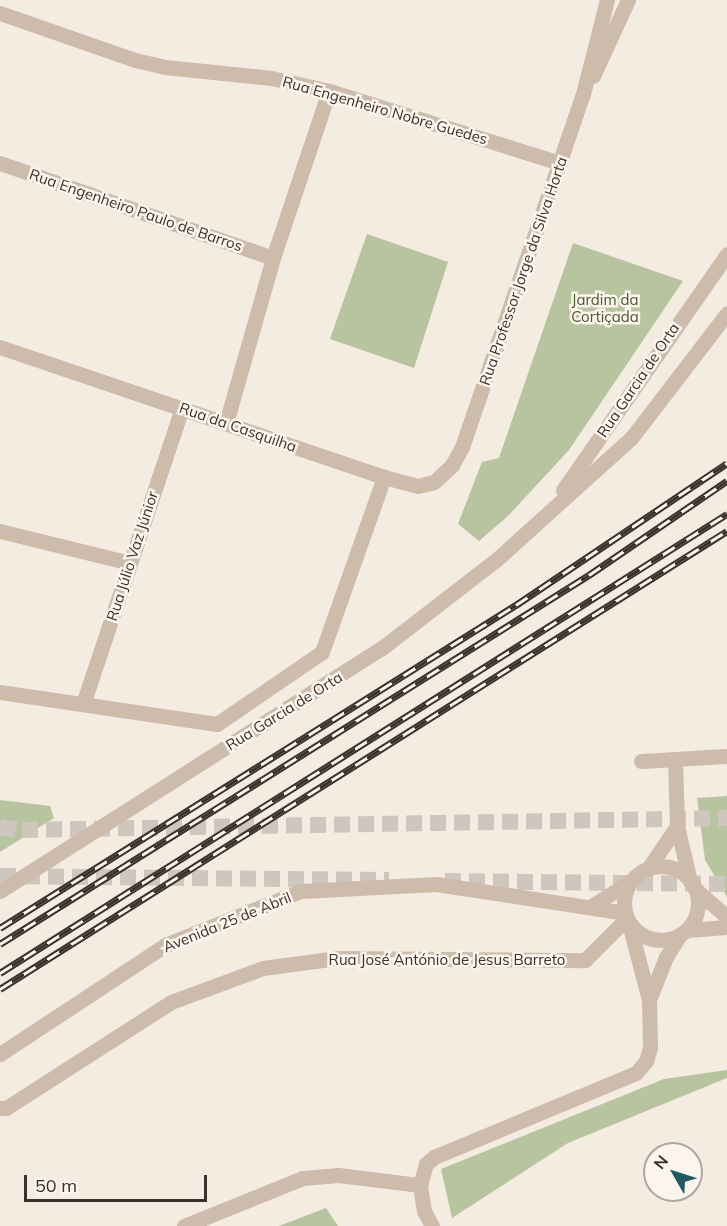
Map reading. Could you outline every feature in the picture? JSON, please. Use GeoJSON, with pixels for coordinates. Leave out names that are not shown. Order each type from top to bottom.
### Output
{"type":"FeatureCollection","features":[{"type":"Feature","properties":{"kind":"street","name":"Rua Professor Jorge da Silva Horta"},"geometry":{"type":"LineString","coordinates":[[462,447],[583,94],[607,0]]}},
{"type":"Feature","properties":{"kind":"street","name":"Rua Professor Jorge da Silva Horta"},"geometry":{"type":"LineString","coordinates":[[583,94],[628,0]]}},
{"type":"Feature","properties":{"kind":"street","name":"Rua Engenheiro Nobre Guedes"},"geometry":{"type":"LineString","coordinates":[[0,13],[108,52],[165,67],[271,78],[329,91],[560,163]]}},
{"type":"Feature","properties":{"kind":"street"},"geometry":{"type":"LineString","coordinates":[[226,423],[273,258],[329,91]]}},
{"type":"Feature","properties":{"kind":"street","name":"Rua Engenheiro Paulo de Barros"},"geometry":{"type":"LineString","coordinates":[[0,163],[273,258]]}},
{"type":"Feature","properties":{"kind":"street","name":"Rua Garcia de Orta"},"geometry":{"type":"LineString","coordinates":[[551,508],[727,254]]}},
{"type":"Feature","properties":{"kind":"street","name":"Rua Garcia de Orta"},"geometry":{"type":"LineString","coordinates":[[0,891],[382,648],[496,560],[632,437],[696,358],[727,313]]}},
{"type":"Feature","properties":{"kind":"street"},"geometry":{"type":"LineString","coordinates":[[696,358],[727,335]]}},
{"type":"Feature","properties":{"kind":"street","name":"Rua da Casquilha"},"geometry":{"type":"LineString","coordinates":[[0,347],[384,477],[418,486],[434,482],[452,465],[462,447]]}},
{"type":"Feature","properties":{"kind":"street","name":"Rua Júlio Vaz Júnior"},"geometry":{"type":"LineString","coordinates":[[83,704],[182,408]]}},
{"type":"Feature","properties":{"kind":"street"},"geometry":{"type":"LineString","coordinates":[[0,692],[217,724],[321,652],[384,477]]}},
{"type":"Feature","properties":{"kind":"street"},"geometry":{"type":"LineString","coordinates":[[0,531],[130,563]]}},
{"type":"Feature","properties":{"kind":"street"},"geometry":{"type":"LineString","coordinates":[[641,761],[727,756]]}},
{"type":"Feature","properties":{"kind":"street"},"geometry":{"type":"LineString","coordinates":[[649,1000],[666,957],[695,918],[693,885],[676,826],[675,759]]}},
{"type":"Feature","properties":{"kind":"street"},"geometry":{"type":"LineString","coordinates":[[590,907],[648,869],[676,826]]}},
{"type":"Feature","properties":{"kind":"street"},"geometry":{"type":"LineString","coordinates":[[648,869],[671,868],[727,917]]}},
{"type":"Feature","properties":{"kind":"street"},"geometry":{"type":"LineString","coordinates":[[432,1226],[424,1211],[420,1180],[426,1164],[446,1150],[636,1073],[649,1054],[649,1000],[627,918],[626,890],[632,880]]}},
{"type":"Feature","properties":{"kind":"street","name":"Avenida 25 de Abril"},"geometry":{"type":"LineString","coordinates":[[0,1054],[165,945],[301,891],[435,884],[590,907],[627,918]]}},
{"type":"Feature","properties":{"kind":"street"},"geometry":{"type":"LineString","coordinates":[[627,918],[646,938],[658,940],[683,933],[727,927]]}},
{"type":"Feature","properties":{"kind":"street","name":"Rua José António de Jesus Barreto"},"geometry":{"type":"LineString","coordinates":[[0,1108],[6,1108],[171,1002],[263,968],[337,958],[585,960],[627,918]]}},
{"type":"Feature","properties":{"kind":"street"},"geometry":{"type":"LineString","coordinates":[[184,1226],[303,1178],[338,1175],[420,1180]]}},
{"type":"Feature","properties":{"kind":"green space"},"geometry":{"type":"Polygon","coordinates":[[[367,234],[448,262],[414,368],[330,339],[367,234]]]}},
{"type":"Feature","properties":{"kind":"green space","name":"Jardim da Cortiçada"},"geometry":{"type":"Polygon","coordinates":[[[573,243],[683,281],[569,450],[508,516],[479,541],[458,524],[482,462],[499,458],[573,243]]]}},
{"type":"Feature","properties":{"kind":"green space"},"geometry":{"type":"Polygon","coordinates":[[[727,796],[727,897],[705,860],[697,798],[727,796]]]}},
{"type":"Feature","properties":{"kind":"green space"},"geometry":{"type":"Polygon","coordinates":[[[0,800],[50,806],[54,818],[0,852],[0,800]]]}},
{"type":"Feature","properties":{"kind":"green space"},"geometry":{"type":"Polygon","coordinates":[[[727,1070],[727,1078],[568,1143],[452,1218],[441,1169],[664,1079],[727,1070]]]}},
{"type":"Feature","properties":{"kind":"green space"},"geometry":{"type":"Polygon","coordinates":[[[326,1208],[338,1226],[279,1226],[326,1208]]]}},
{"type":"Feature","properties":{"kind":"tunnel"},"geometry":{"type":"LineString","coordinates":[[0,827],[22,830],[727,818]]}},
{"type":"Feature","properties":{"kind":"tunnel"},"geometry":{"type":"LineString","coordinates":[[0,876],[389,880]]}},
{"type":"Feature","properties":{"kind":"tunnel"},"geometry":{"type":"LineString","coordinates":[[445,881],[727,884]]}},
{"type":"Feature","properties":{"kind":"railway"},"geometry":{"type":"LineString","coordinates":[[0,928],[516,605],[727,463]]}},
{"type":"Feature","properties":{"kind":"railway"},"geometry":{"type":"LineString","coordinates":[[0,944],[589,575],[727,481]]}},
{"type":"Feature","properties":{"kind":"railway"},"geometry":{"type":"LineString","coordinates":[[0,973],[727,514]]}},
{"type":"Feature","properties":{"kind":"railway"},"geometry":{"type":"LineString","coordinates":[[0,989],[727,531]]}}]}
